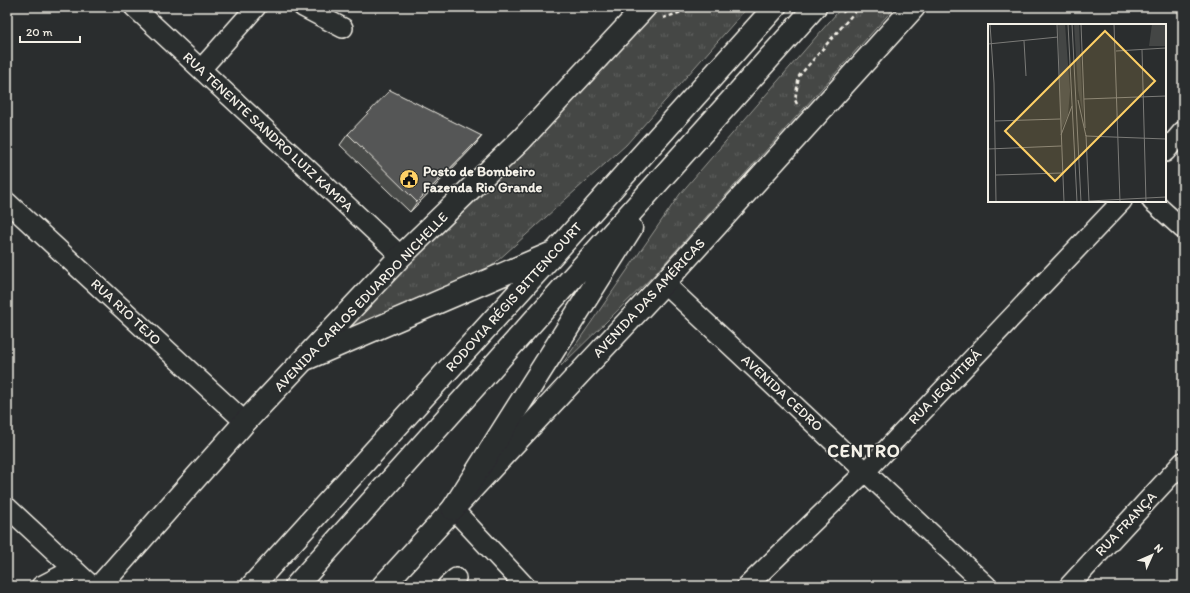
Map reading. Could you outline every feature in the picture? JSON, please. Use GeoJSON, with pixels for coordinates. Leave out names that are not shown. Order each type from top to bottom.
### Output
{"type":"FeatureCollection","features":[{"type":"Feature","properties":{"kind":"main road","name":"AVENIDA CARLOS EDUARDO NICHELLE"},"geometry":{"type":"LineString","coordinates":[[100,586],[245,422],[308,358],[402,256],[521,140],[645,7]]}},
{"type":"Feature","properties":{"kind":"main road","name":"RODOVIA RÉGIS BITTENCOURT"},"geometry":{"type":"LineString","coordinates":[[252,586],[556,252],[775,7]]}},
{"type":"Feature","properties":{"kind":"main road"},"geometry":{"type":"LineString","coordinates":[[296,586],[816,7]]}},
{"type":"Feature","properties":{"kind":"main road","name":"AVENIDA DAS AMÉRICAS"},"geometry":{"type":"LineString","coordinates":[[383,586],[664,283],[914,7]]}},
{"type":"Feature","properties":{"kind":"main road"},"geometry":{"type":"LineString","coordinates":[[453,509],[666,173]]}},
{"type":"Feature","properties":{"kind":"main road"},"geometry":{"type":"LineString","coordinates":[[308,358],[556,252]]}},
{"type":"Feature","properties":{"kind":"street","name":"RUA TENENTE SANDRO LUIZ KAMPA"},"geometry":{"type":"LineString","coordinates":[[134,7],[402,256]]}},
{"type":"Feature","properties":{"kind":"street"},"geometry":{"type":"LineString","coordinates":[[201,69],[256,7]]}},
{"type":"Feature","properties":{"kind":"street"},"geometry":{"type":"LineString","coordinates":[[303,7],[343,28]]}},
{"type":"Feature","properties":{"kind":"street"},"geometry":{"type":"LineString","coordinates":[[1166,151],[1183,131]]}},
{"type":"Feature","properties":{"kind":"street","name":"RUA RIO TEJO"},"geometry":{"type":"LineString","coordinates":[[7,202],[245,422]]}},
{"type":"Feature","properties":{"kind":"street","name":"RUA JEQUITIBÁ"},"geometry":{"type":"LineString","coordinates":[[747,586],[865,472],[1121,202]]}},
{"type":"Feature","properties":{"kind":"street"},"geometry":{"type":"LineString","coordinates":[[1153,202],[1183,229]]}},
{"type":"Feature","properties":{"kind":"street","name":"AVENIDA CEDRO"},"geometry":{"type":"LineString","coordinates":[[664,283],[987,586]]}},
{"type":"Feature","properties":{"kind":"street","name":"RUA FRANÇA"},"geometry":{"type":"LineString","coordinates":[[1069,586],[1183,462]]}},
{"type":"Feature","properties":{"kind":"street"},"geometry":{"type":"LineString","coordinates":[[7,507],[92,586]]}},
{"type":"Feature","properties":{"kind":"street"},"geometry":{"type":"LineString","coordinates":[[453,509],[525,586]]}},
{"type":"Feature","properties":{"kind":"street"},"geometry":{"type":"LineString","coordinates":[[41,586],[74,569]]}},
{"type":"Feature","properties":{"kind":"path"},"geometry":{"type":"LineString","coordinates":[[838,7],[843,12],[848,7]]}},
{"type":"Feature","properties":{"kind":"path"},"geometry":{"type":"LineString","coordinates":[[807,125],[795,100],[798,76],[859,7]]}},
{"type":"Feature","properties":{"kind":"green space"},"geometry":{"type":"Polygon","coordinates":[[[653,7],[748,7],[626,145],[476,280],[340,333],[653,7]]]}},
{"type":"Feature","properties":{"kind":"green space"},"geometry":{"type":"Polygon","coordinates":[[[842,7],[895,7],[654,275],[561,366],[680,194],[842,7]]]}},
{"type":"Feature","properties":{"kind":"building","name":"Posto de Bombeiro Fazenda Rio Grande"},"geometry":{"type":"Polygon","coordinates":[[[390,90],[482,136],[417,202],[348,134],[390,90]]]}},
{"type":"Feature","properties":{"kind":"place","name":"Posto de Bombeiro Fazenda Rio Grande"},"geometry":{"type":"Point","coordinates":[409,179]}},
{"type":"Feature","properties":{"kind":"district","name":"CENTRO"},"geometry":{"type":"Point","coordinates":[864,451]}}]}
